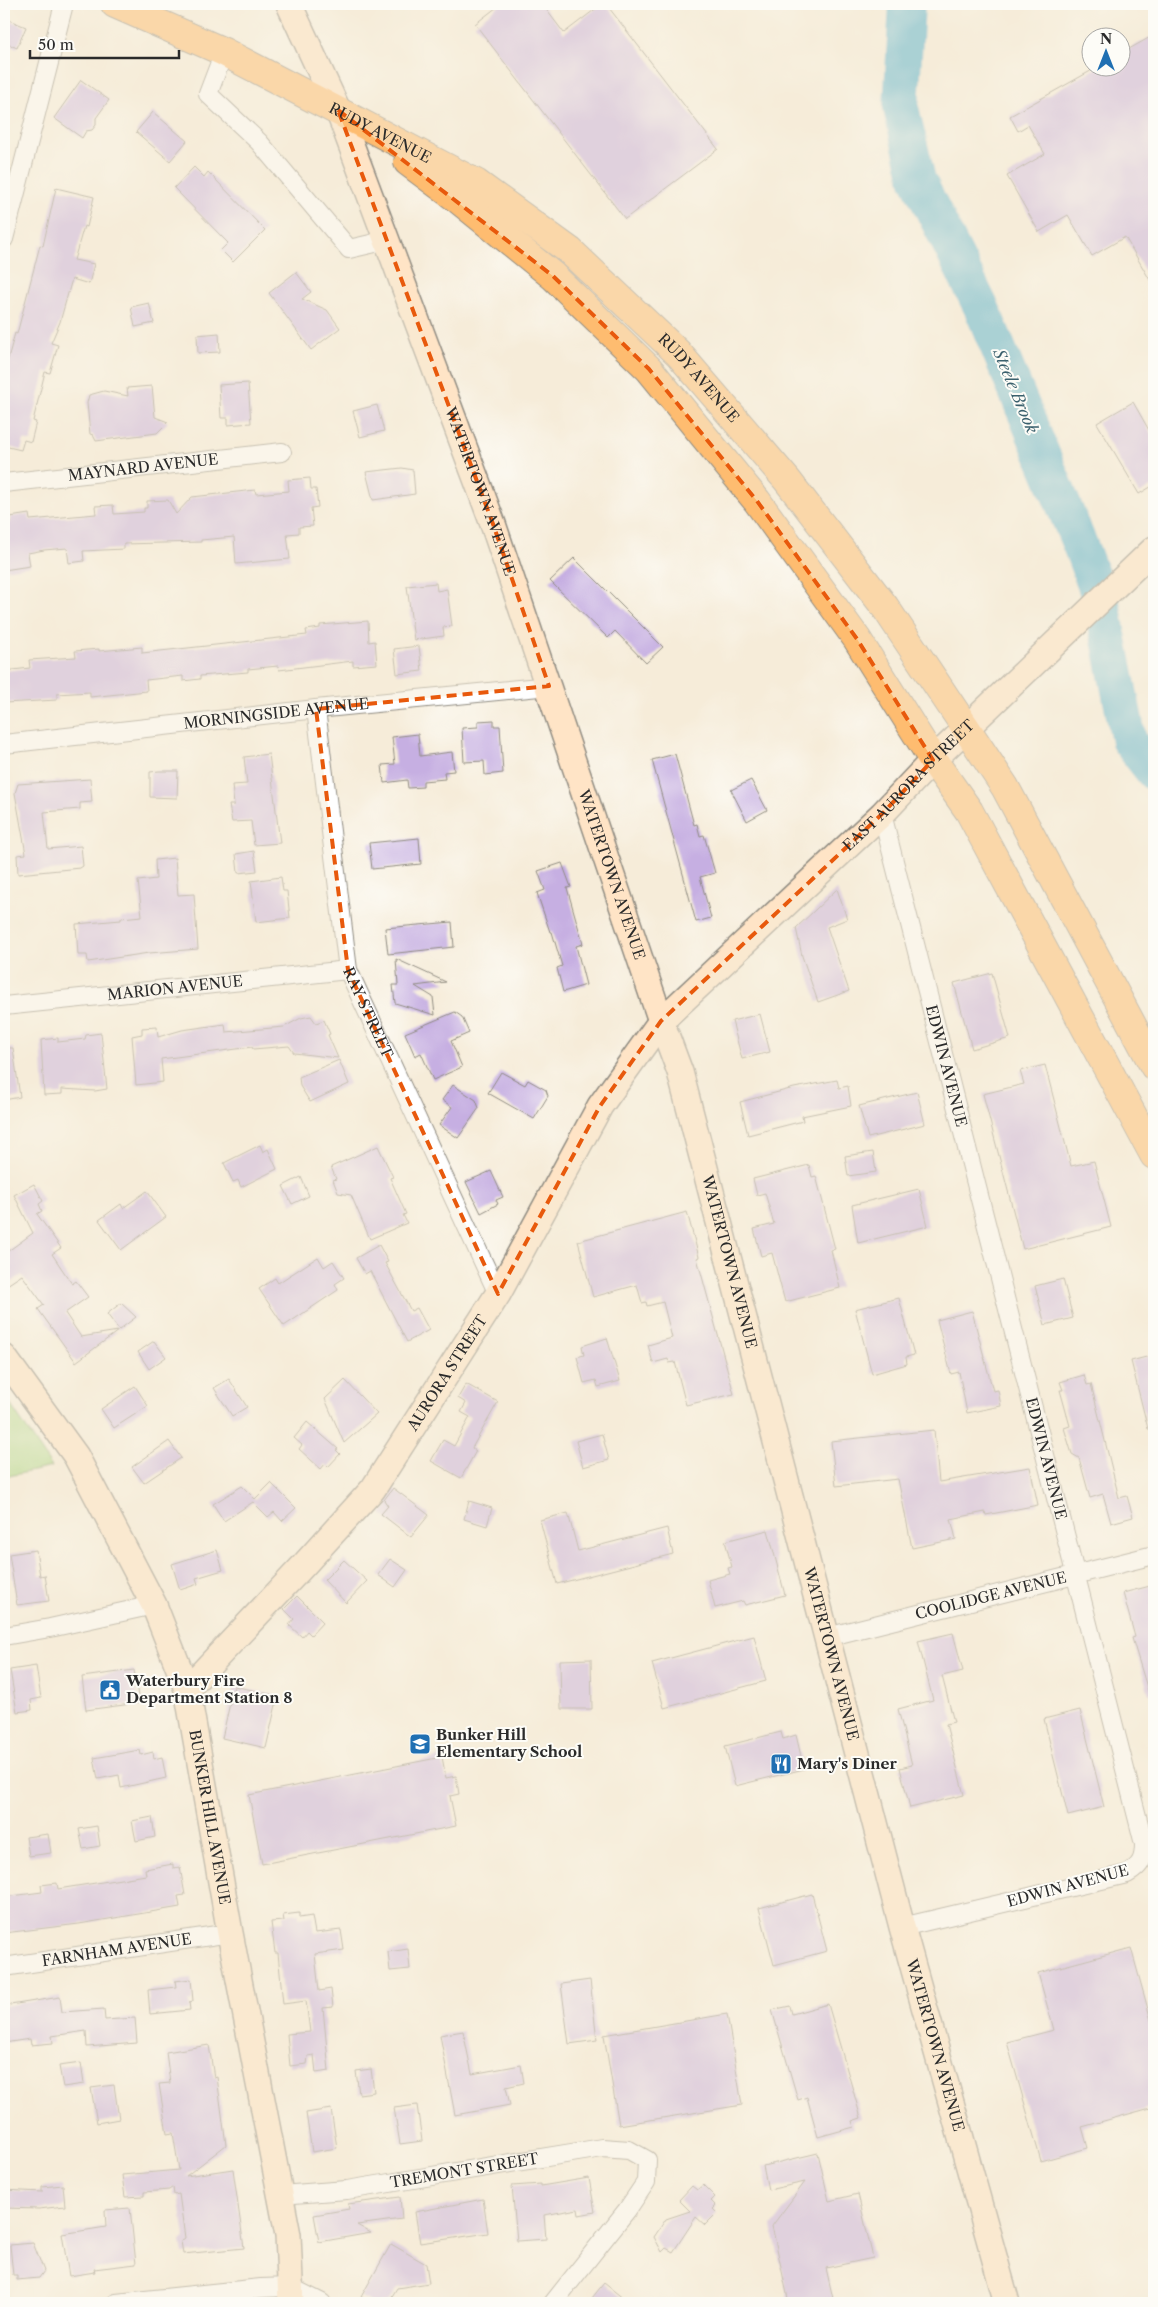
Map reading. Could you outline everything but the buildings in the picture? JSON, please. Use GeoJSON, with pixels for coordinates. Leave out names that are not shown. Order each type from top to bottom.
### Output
{"type":"FeatureCollection","features":[{"type":"Feature","properties":{"kind":"main road"},"geometry":{"type":"LineString","coordinates":[[115,4],[224,52],[338,110]]}},
{"type":"Feature","properties":{"kind":"main road","name":"WATERTOWN AVENUE"},"geometry":{"type":"LineString","coordinates":[[289,4],[338,110],[493,524],[661,1021],[680,1072],[902,1927],[1007,2303]]}},
{"type":"Feature","properties":{"kind":"main road","name":"RUDY AVENUE"},"geometry":{"type":"LineString","coordinates":[[338,110],[476,183],[570,251],[678,352],[787,480],[885,607],[966,728],[1005,787],[1154,1066]]}},
{"type":"Feature","properties":{"kind":"main road","name":"RUDY AVENUE"},"geometry":{"type":"LineString","coordinates":[[338,110],[459,200],[553,276],[649,369],[757,501],[857,639],[933,760],[969,811],[1154,1155]]}},
{"type":"Feature","properties":{"kind":"main road","name":"EAST AURORA STREET"},"geometry":{"type":"LineString","coordinates":[[661,1021],[882,814],[933,760],[1145,557]]}},
{"type":"Feature","properties":{"kind":"main road","name":"AURORA STREET"},"geometry":{"type":"LineString","coordinates":[[187,1689],[302,1567],[373,1488],[498,1294],[600,1106],[661,1021]]}},
{"type":"Feature","properties":{"kind":"main road","name":"BUNKER HILL AVENUE"},"geometry":{"type":"LineString","coordinates":[[4,1357],[76,1456],[154,1605],[187,1689],[230,1933],[288,2235],[291,2295]]}},
{"type":"Feature","properties":{"kind":"street"},"geometry":{"type":"LineString","coordinates":[[4,239],[64,4]]}},
{"type":"Feature","properties":{"kind":"street"},"geometry":{"type":"LineString","coordinates":[[224,52],[208,94],[259,142],[349,249],[388,240]]}},
{"type":"Feature","properties":{"kind":"street","name":"MAYNARD AVENUE"},"geometry":{"type":"LineString","coordinates":[[4,483],[282,452]]}},
{"type":"Feature","properties":{"kind":"street","name":"MORNINGSIDE AVENUE"},"geometry":{"type":"LineString","coordinates":[[4,744],[316,709],[549,686]]}},
{"type":"Feature","properties":{"kind":"street","name":"RAY STREET"},"geometry":{"type":"LineString","coordinates":[[316,709],[348,970],[498,1294]]}},
{"type":"Feature","properties":{"kind":"street","name":"EDWIN AVENUE"},"geometry":{"type":"LineString","coordinates":[[882,814],[1144,1844],[1144,1856],[1139,1867],[1127,1874],[902,1927]]}},
{"type":"Feature","properties":{"kind":"street","name":"MARION AVENUE"},"geometry":{"type":"LineString","coordinates":[[4,1006],[348,970]]}},
{"type":"Feature","properties":{"kind":"street","name":"COOLIDGE AVENUE"},"geometry":{"type":"LineString","coordinates":[[827,1637],[1154,1555]]}},
{"type":"Feature","properties":{"kind":"street"},"geometry":{"type":"LineString","coordinates":[[4,1636],[154,1605]]}},
{"type":"Feature","properties":{"kind":"street","name":"FARNHAM AVENUE"},"geometry":{"type":"LineString","coordinates":[[4,1967],[230,1933]]}},
{"type":"Feature","properties":{"kind":"street","name":"TREMONT STREET"},"geometry":{"type":"LineString","coordinates":[[280,2195],[347,2190],[602,2148],[629,2150],[647,2160],[646,2182],[553,2303]]}},
{"type":"Feature","properties":{"kind":"street"},"geometry":{"type":"LineString","coordinates":[[116,2303],[261,2288],[322,2303]]}},
{"type":"Feature","properties":{"kind":"highlighted area"},"geometry":{"type":"Polygon","coordinates":[[[338,110],[553,276],[649,369],[757,501],[857,639],[933,760],[882,814],[661,1021],[600,1106],[498,1294],[348,970],[316,709],[549,686],[493,524],[338,110]]]}},
{"type":"Feature","properties":{"kind":"green space"},"geometry":{"type":"Polygon","coordinates":[[[4,1395],[52,1467],[4,1477],[4,1395]]]}},
{"type":"Feature","properties":{"kind":"waterway","name":"Steele Brook"},"geometry":{"type":"LineString","coordinates":[[907,4],[901,108],[918,180],[982,309],[1082,550],[1102,604],[1129,741],[1154,773]]}},
{"type":"Feature","properties":{"kind":"place","name":"Waterbury Fire Department Station 8"},"geometry":{"type":"Point","coordinates":[110,1690]}},
{"type":"Feature","properties":{"kind":"place","name":"Bunker Hill Elementary School"},"geometry":{"type":"Point","coordinates":[420,1744]}},
{"type":"Feature","properties":{"kind":"place","name":"Mary's Diner"},"geometry":{"type":"Point","coordinates":[781,1764]}}]}
